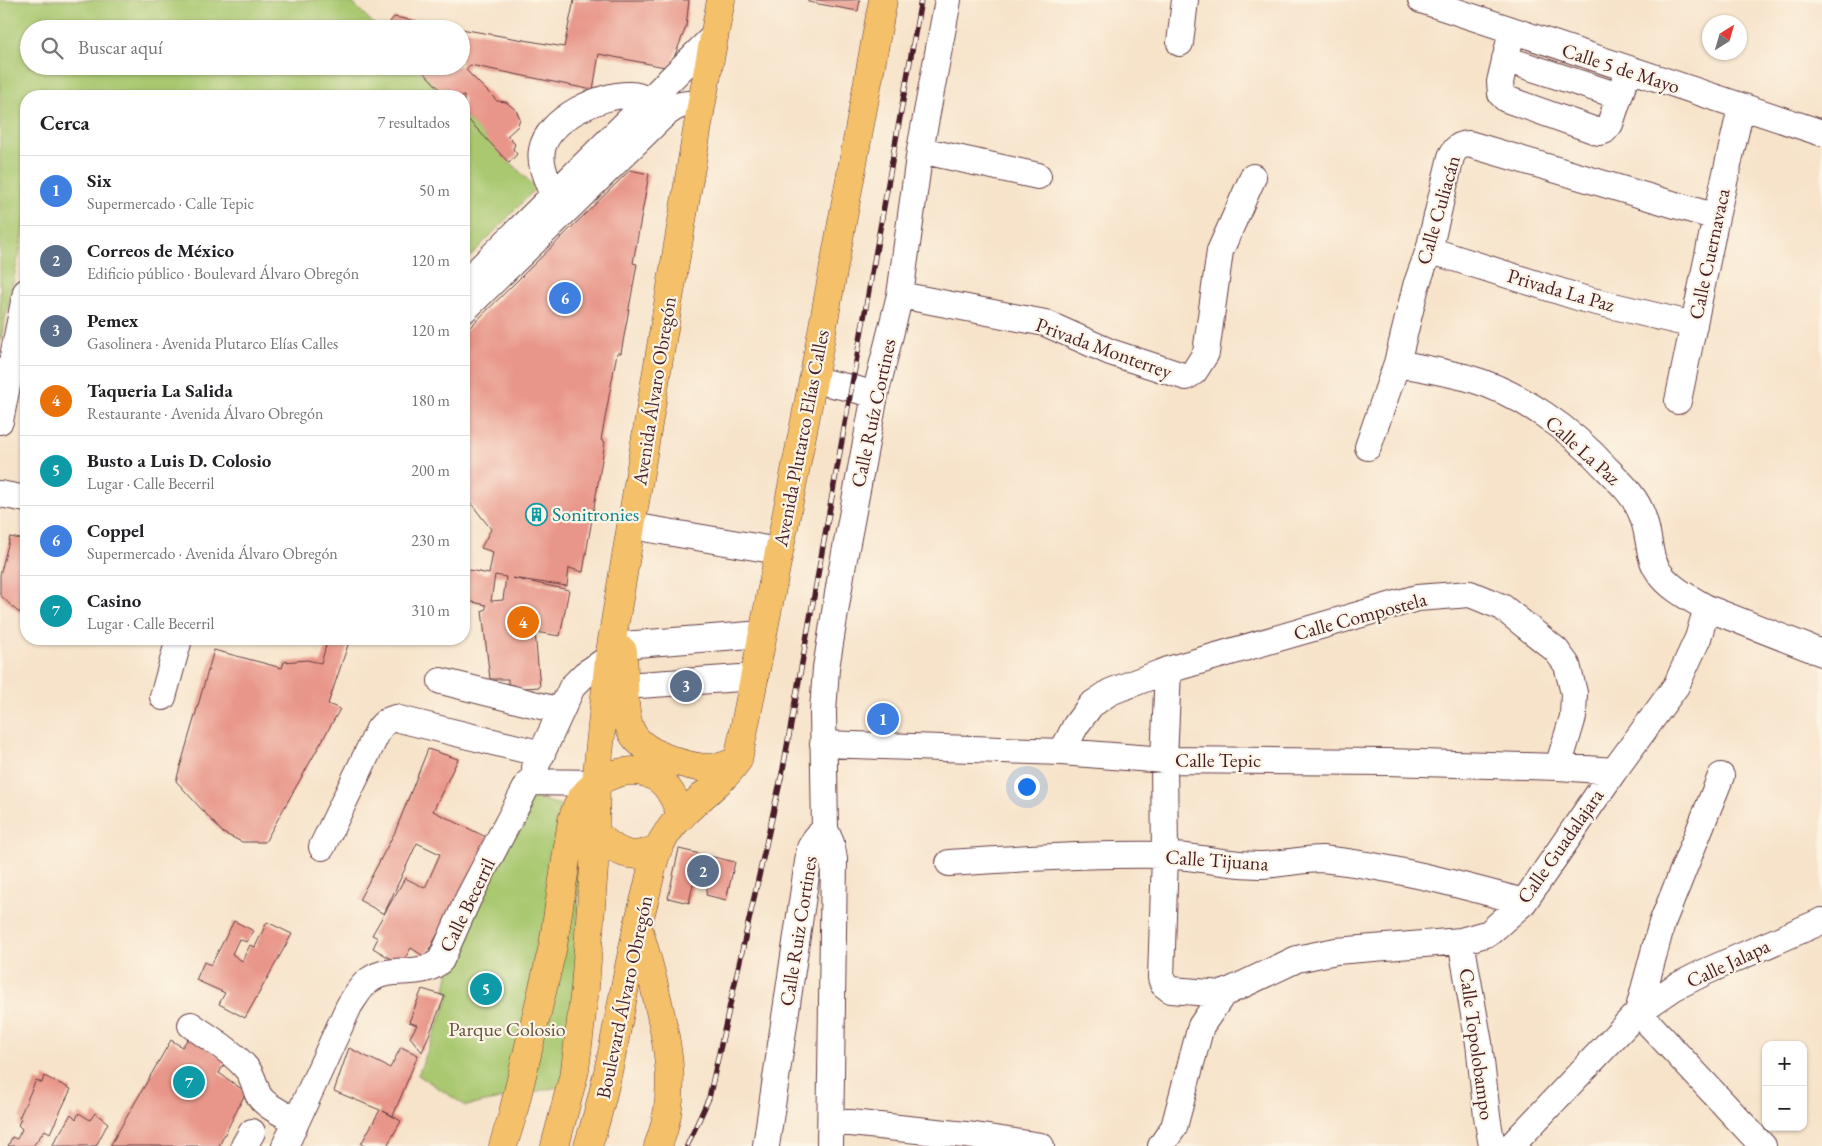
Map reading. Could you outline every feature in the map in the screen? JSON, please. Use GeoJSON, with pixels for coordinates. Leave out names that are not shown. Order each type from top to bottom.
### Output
{"type":"FeatureCollection","features":[{"type":"Feature","properties":{"kind":"highway","name":"Avenida Álvaro Obregón"},"geometry":{"type":"LineString","coordinates":[[596,783],[616,652],[620,597],[700,107],[720,0]]}},
{"type":"Feature","properties":{"kind":"highway","name":"Avenida Plutarco Elías Calles"},"geometry":{"type":"LineString","coordinates":[[659,847],[682,816],[711,790],[738,760],[813,380],[883,0]]}},
{"type":"Feature","properties":{"kind":"highway"},"geometry":{"type":"LineString","coordinates":[[616,652],[625,686],[626,713],[630,728],[635,738],[643,746],[666,757],[702,767],[720,767],[738,760]]}},
{"type":"Feature","properties":{"kind":"highway"},"geometry":{"type":"LineString","coordinates":[[503,1146],[553,946],[572,820],[579,802],[596,783],[621,772],[643,771],[655,776],[664,784],[672,794],[682,816]]}},
{"type":"Feature","properties":{"kind":"highway","name":"Boulevard Álvaro Obregón"},"geometry":{"type":"LineString","coordinates":[[554,1146],[567,1104],[576,1061],[585,988],[594,868],[596,783]]}},
{"type":"Feature","properties":{"kind":"highway"},"geometry":{"type":"LineString","coordinates":[[595,832],[615,850],[627,854],[646,854],[659,847]]}},
{"type":"Feature","properties":{"kind":"highway","name":"Boulevard Álvaro Obregón"},"geometry":{"type":"LineString","coordinates":[[588,1146],[614,1046],[637,928],[659,847]]}},
{"type":"Feature","properties":{"kind":"highway"},"geometry":{"type":"LineString","coordinates":[[637,928],[666,1034],[670,1066],[671,1091],[668,1118],[658,1146]]}},
{"type":"Feature","properties":{"kind":"street","name":"Calle Ruíz Cortines"},"geometry":{"type":"LineString","coordinates":[[825,829],[822,712],[833,625],[875,395],[900,295],[920,150],[948,0]]}},
{"type":"Feature","properties":{"kind":"street"},"geometry":{"type":"LineString","coordinates":[[1180,43],[1185,0]]}},
{"type":"Feature","properties":{"kind":"street","name":"Calle 5 de Mayo"},"geometry":{"type":"LineString","coordinates":[[1421,0],[1741,108],[1822,133]]}},
{"type":"Feature","properties":{"kind":"street"},"geometry":{"type":"LineString","coordinates":[[1512,31],[1500,82],[1501,94],[1506,99],[1599,132],[1604,131],[1610,124],[1628,70]]}},
{"type":"Feature","properties":{"kind":"street"},"geometry":{"type":"LineString","coordinates":[[470,304],[656,108],[713,37]]}},
{"type":"Feature","properties":{"kind":"street"},"geometry":{"type":"LineString","coordinates":[[1505,59],[1619,96]]}},
{"type":"Feature","properties":{"kind":"street"},"geometry":{"type":"LineString","coordinates":[[1552,116],[1564,78]]}},
{"type":"Feature","properties":{"kind":"street"},"geometry":{"type":"LineString","coordinates":[[553,195],[542,160],[542,150],[551,131],[565,118],[600,100],[632,95],[656,108],[673,108],[686,103],[700,107]]}},
{"type":"Feature","properties":{"kind":"street"},"geometry":{"type":"LineString","coordinates":[[470,278],[553,195],[656,108]]}},
{"type":"Feature","properties":{"kind":"street","name":"Calle Cuernavaca"},"geometry":{"type":"LineString","coordinates":[[1678,401],[1716,217],[1741,108]]}},
{"type":"Feature","properties":{"kind":"street","name":"Calle Culiacán"},"geometry":{"type":"LineString","coordinates":[[1368,447],[1397,363],[1416,286],[1429,250],[1451,157],[1454,149],[1460,145],[1469,144],[1716,217]]}},
{"type":"Feature","properties":{"kind":"street"},"geometry":{"type":"LineString","coordinates":[[920,150],[1038,176]]}},
{"type":"Feature","properties":{"kind":"street","name":"Privada Monterrey"},"geometry":{"type":"LineString","coordinates":[[900,295],[1046,324],[1110,352],[1186,377],[1194,372],[1206,353],[1220,251],[1253,177]]}},
{"type":"Feature","properties":{"kind":"street","name":"Privada La Paz"},"geometry":{"type":"LineString","coordinates":[[1429,250],[1584,299],[1694,324]]}},
{"type":"Feature","properties":{"kind":"street"},"geometry":{"type":"LineString","coordinates":[[0,421],[20,322]]}},
{"type":"Feature","properties":{"kind":"street","name":"Calle La Paz"},"geometry":{"type":"LineString","coordinates":[[1397,363],[1469,378],[1499,390],[1533,407],[1566,432],[1599,459],[1626,490],[1640,510],[1648,533],[1652,557],[1659,573],[1670,585],[1707,608]]}},
{"type":"Feature","properties":{"kind":"street"},"geometry":{"type":"LineString","coordinates":[[813,380],[875,395]]}},
{"type":"Feature","properties":{"kind":"street"},"geometry":{"type":"LineString","coordinates":[[0,494],[20,498]]}},
{"type":"Feature","properties":{"kind":"street"},"geometry":{"type":"LineString","coordinates":[[632,526],[780,551]]}},
{"type":"Feature","properties":{"kind":"street","name":"Calle Compostela"},"geometry":{"type":"LineString","coordinates":[[1062,752],[1076,725],[1091,705],[1110,692],[1168,670],[1417,598],[1470,594],[1502,607],[1556,650],[1567,665],[1574,693],[1572,717],[1558,768]]}},
{"type":"Feature","properties":{"kind":"street"},"geometry":{"type":"LineString","coordinates":[[1707,608],[1822,653]]}},
{"type":"Feature","properties":{"kind":"street","name":"Calle Guadalajara"},"geometry":{"type":"LineString","coordinates":[[1223,994],[1297,959],[1336,951],[1462,941],[1489,933],[1517,900],[1676,686],[1698,638],[1707,608]]}},
{"type":"Feature","properties":{"kind":"street"},"geometry":{"type":"LineString","coordinates":[[616,652],[763,634]]}},
{"type":"Feature","properties":{"kind":"street"},"geometry":{"type":"LineString","coordinates":[[163,697],[177,645]]}},
{"type":"Feature","properties":{"kind":"street","name":"Calle Becerril"},"geometry":{"type":"LineString","coordinates":[[285,1146],[349,1006],[362,986],[370,979],[378,976],[426,970],[441,960],[468,899],[529,782],[572,687],[577,680],[616,652]]}},
{"type":"Feature","properties":{"kind":"street"},"geometry":{"type":"LineString","coordinates":[[1168,670],[1164,760],[1166,855],[1161,978],[1163,984],[1171,990],[1223,994]]}},
{"type":"Feature","properties":{"kind":"street"},"geometry":{"type":"LineString","coordinates":[[625,686],[755,677]]}},
{"type":"Feature","properties":{"kind":"street"},"geometry":{"type":"LineString","coordinates":[[441,681],[561,711]]}},
{"type":"Feature","properties":{"kind":"street"},"geometry":{"type":"LineString","coordinates":[[322,846],[379,729],[388,720],[395,718],[542,754]]}},
{"type":"Feature","properties":{"kind":"street","name":"Calle Tepic"},"geometry":{"type":"LineString","coordinates":[[823,744],[1062,752],[1164,760],[1387,762],[1614,771]]}},
{"type":"Feature","properties":{"kind":"street"},"geometry":{"type":"LineString","coordinates":[[1721,776],[1662,923],[1638,1012],[1763,1146]]}},
{"type":"Feature","properties":{"kind":"street"},"geometry":{"type":"LineString","coordinates":[[529,782],[596,783]]}},
{"type":"Feature","properties":{"kind":"street","name":"Calle Ruiz Cortines"},"geometry":{"type":"LineString","coordinates":[[766,1146],[810,848],[825,829],[831,843],[834,859],[830,1133]]}},
{"type":"Feature","properties":{"kind":"street","name":"Calle Tijuana"},"geometry":{"type":"LineString","coordinates":[[949,863],[1061,856],[1166,855],[1240,865],[1268,865],[1308,859],[1335,860],[1427,877],[1517,900]]}},
{"type":"Feature","properties":{"kind":"street","name":"Calle Jalapa"},"geometry":{"type":"LineString","coordinates":[[1511,1146],[1638,1012],[1674,987],[1822,921]]}},
{"type":"Feature","properties":{"kind":"street","name":"Calle Topolobampo"},"geometry":{"type":"LineString","coordinates":[[1462,941],[1479,1043],[1492,1146]]}},
{"type":"Feature","properties":{"kind":"street"},"geometry":{"type":"LineString","coordinates":[[1161,1146],[1174,1127],[1201,1026],[1223,994]]}},
{"type":"Feature","properties":{"kind":"street"},"geometry":{"type":"LineString","coordinates":[[191,1025],[241,1062],[251,1075],[258,1095],[264,1102],[296,1121]]}},
{"type":"Feature","properties":{"kind":"street"},"geometry":{"type":"LineString","coordinates":[[830,1133],[975,1136],[1040,1146]]}},
{"type":"Feature","properties":{"kind":"green space"},"geometry":{"type":"Polygon","coordinates":[[[0,0],[331,0],[354,4],[370,20],[20,20],[20,75],[425,75],[439,90],[20,90],[20,249],[0,344],[0,0]]]}},
{"type":"Feature","properties":{"kind":"green space"},"geometry":{"type":"Polygon","coordinates":[[[470,121],[536,188],[470,257],[470,121]]]}},
{"type":"Feature","properties":{"kind":"green space","name":"Parque Colosio"},"geometry":{"type":"Polygon","coordinates":[[[532,797],[581,811],[573,1084],[466,1106],[418,1075],[450,994],[445,990],[457,924],[532,797]]]}},
{"type":"Feature","properties":{"kind":"building"},"geometry":{"type":"Polygon","coordinates":[[[574,0],[689,0],[686,27],[670,68],[599,54],[593,90],[470,65],[470,31],[564,47],[574,0]]]}},
{"type":"Feature","properties":{"kind":"building"},"geometry":{"type":"Polygon","coordinates":[[[808,0],[860,0],[858,11],[808,2],[808,0]]]}},
{"type":"Feature","properties":{"kind":"building"},"geometry":{"type":"Polygon","coordinates":[[[394,17],[411,20],[392,20],[394,17]]]}},
{"type":"Feature","properties":{"kind":"building"},"geometry":{"type":"Polygon","coordinates":[[[470,74],[497,101],[506,102],[516,110],[520,119],[517,127],[507,136],[515,144],[513,149],[517,154],[509,163],[470,121],[470,90],[440,90],[426,75],[470,74]]]}},
{"type":"Feature","properties":{"kind":"building"},"geometry":{"type":"Polygon","coordinates":[[[630,170],[649,174],[633,263],[637,264],[621,353],[617,353],[601,440],[605,442],[583,572],[569,568],[567,586],[512,578],[569,590],[560,636],[535,632],[540,687],[508,689],[508,679],[490,679],[482,611],[486,609],[486,605],[470,601],[470,570],[489,574],[493,552],[481,548],[491,529],[470,502],[470,327],[630,170]],[[495,575],[491,601],[503,600],[506,577],[495,575]]]}},
{"type":"Feature","properties":{"kind":"building"},"geometry":{"type":"Polygon","coordinates":[[[10,537],[20,539],[20,612],[0,595],[0,575],[10,537]]]}},
{"type":"Feature","properties":{"kind":"building"},"geometry":{"type":"Polygon","coordinates":[[[326,645],[348,645],[328,704],[340,709],[265,842],[242,842],[223,833],[176,781],[214,650],[282,668],[284,662],[307,660],[321,663],[326,645]]]}},
{"type":"Feature","properties":{"kind":"building"},"geometry":{"type":"Polygon","coordinates":[[[428,749],[458,759],[433,811],[490,839],[425,957],[411,948],[401,965],[373,948],[378,938],[372,935],[405,878],[425,888],[440,854],[417,843],[384,914],[359,900],[395,832],[428,749]]]}},
{"type":"Feature","properties":{"kind":"building"},"geometry":{"type":"Polygon","coordinates":[[[679,849],[735,862],[726,900],[706,895],[708,883],[694,880],[689,903],[668,898],[679,849]]]}},
{"type":"Feature","properties":{"kind":"building"},"geometry":{"type":"Polygon","coordinates":[[[234,921],[254,931],[246,942],[239,939],[232,954],[242,961],[250,945],[255,947],[267,922],[292,934],[245,1018],[219,1004],[225,993],[196,980],[204,962],[211,965],[234,921]]]}},
{"type":"Feature","properties":{"kind":"building"},"geometry":{"type":"Polygon","coordinates":[[[422,989],[445,996],[422,1052],[410,1037],[417,1025],[409,1022],[422,989]]]}},
{"type":"Feature","properties":{"kind":"building"},"geometry":{"type":"Polygon","coordinates":[[[190,1036],[226,1061],[219,1073],[246,1092],[219,1146],[110,1146],[171,1040],[182,1047],[190,1036]]]}},
{"type":"Feature","properties":{"kind":"building"},"geometry":{"type":"Polygon","coordinates":[[[401,1047],[418,1055],[393,1116],[383,1111],[401,1121],[387,1146],[365,1146],[361,1144],[380,1110],[334,1091],[349,1048],[390,1068],[401,1047]]]}},
{"type":"Feature","properties":{"kind":"building"},"geometry":{"type":"Polygon","coordinates":[[[44,1076],[71,1089],[50,1133],[45,1130],[33,1146],[8,1146],[12,1137],[17,1139],[22,1129],[18,1125],[21,1119],[19,1118],[36,1080],[42,1083],[44,1076]]]}},
{"type":"Feature","properties":{"kind":"building"},"geometry":{"type":"Polygon","coordinates":[[[79,1113],[90,1120],[95,1113],[108,1123],[96,1146],[52,1146],[71,1114],[76,1119],[79,1113]]]}},
{"type":"Feature","properties":{"kind":"railway"},"geometry":{"type":"LineString","coordinates":[[687,1146],[709,1098],[783,769],[921,0]]}},
{"type":"Feature","properties":{"kind":"place","name":"Coppel"},"geometry":{"type":"Point","coordinates":[565,298]}},
{"type":"Feature","properties":{"kind":"place","name":"Sonitronies"},"geometry":{"type":"Point","coordinates":[536,514]}},
{"type":"Feature","properties":{"kind":"place","name":"Taqueria La Salida"},"geometry":{"type":"Point","coordinates":[523,622]}},
{"type":"Feature","properties":{"kind":"place","name":"Pemex"},"geometry":{"type":"Point","coordinates":[686,686]}},
{"type":"Feature","properties":{"kind":"place","name":"Six"},"geometry":{"type":"Point","coordinates":[883,719]}},
{"type":"Feature","properties":{"kind":"place","name":"Correos de México"},"geometry":{"type":"Point","coordinates":[703,871]}},
{"type":"Feature","properties":{"kind":"place","name":"Busto a Luis D. Colosio"},"geometry":{"type":"Point","coordinates":[486,989]}},
{"type":"Feature","properties":{"kind":"place","name":"Casino"},"geometry":{"type":"Point","coordinates":[189,1082]}}]}
